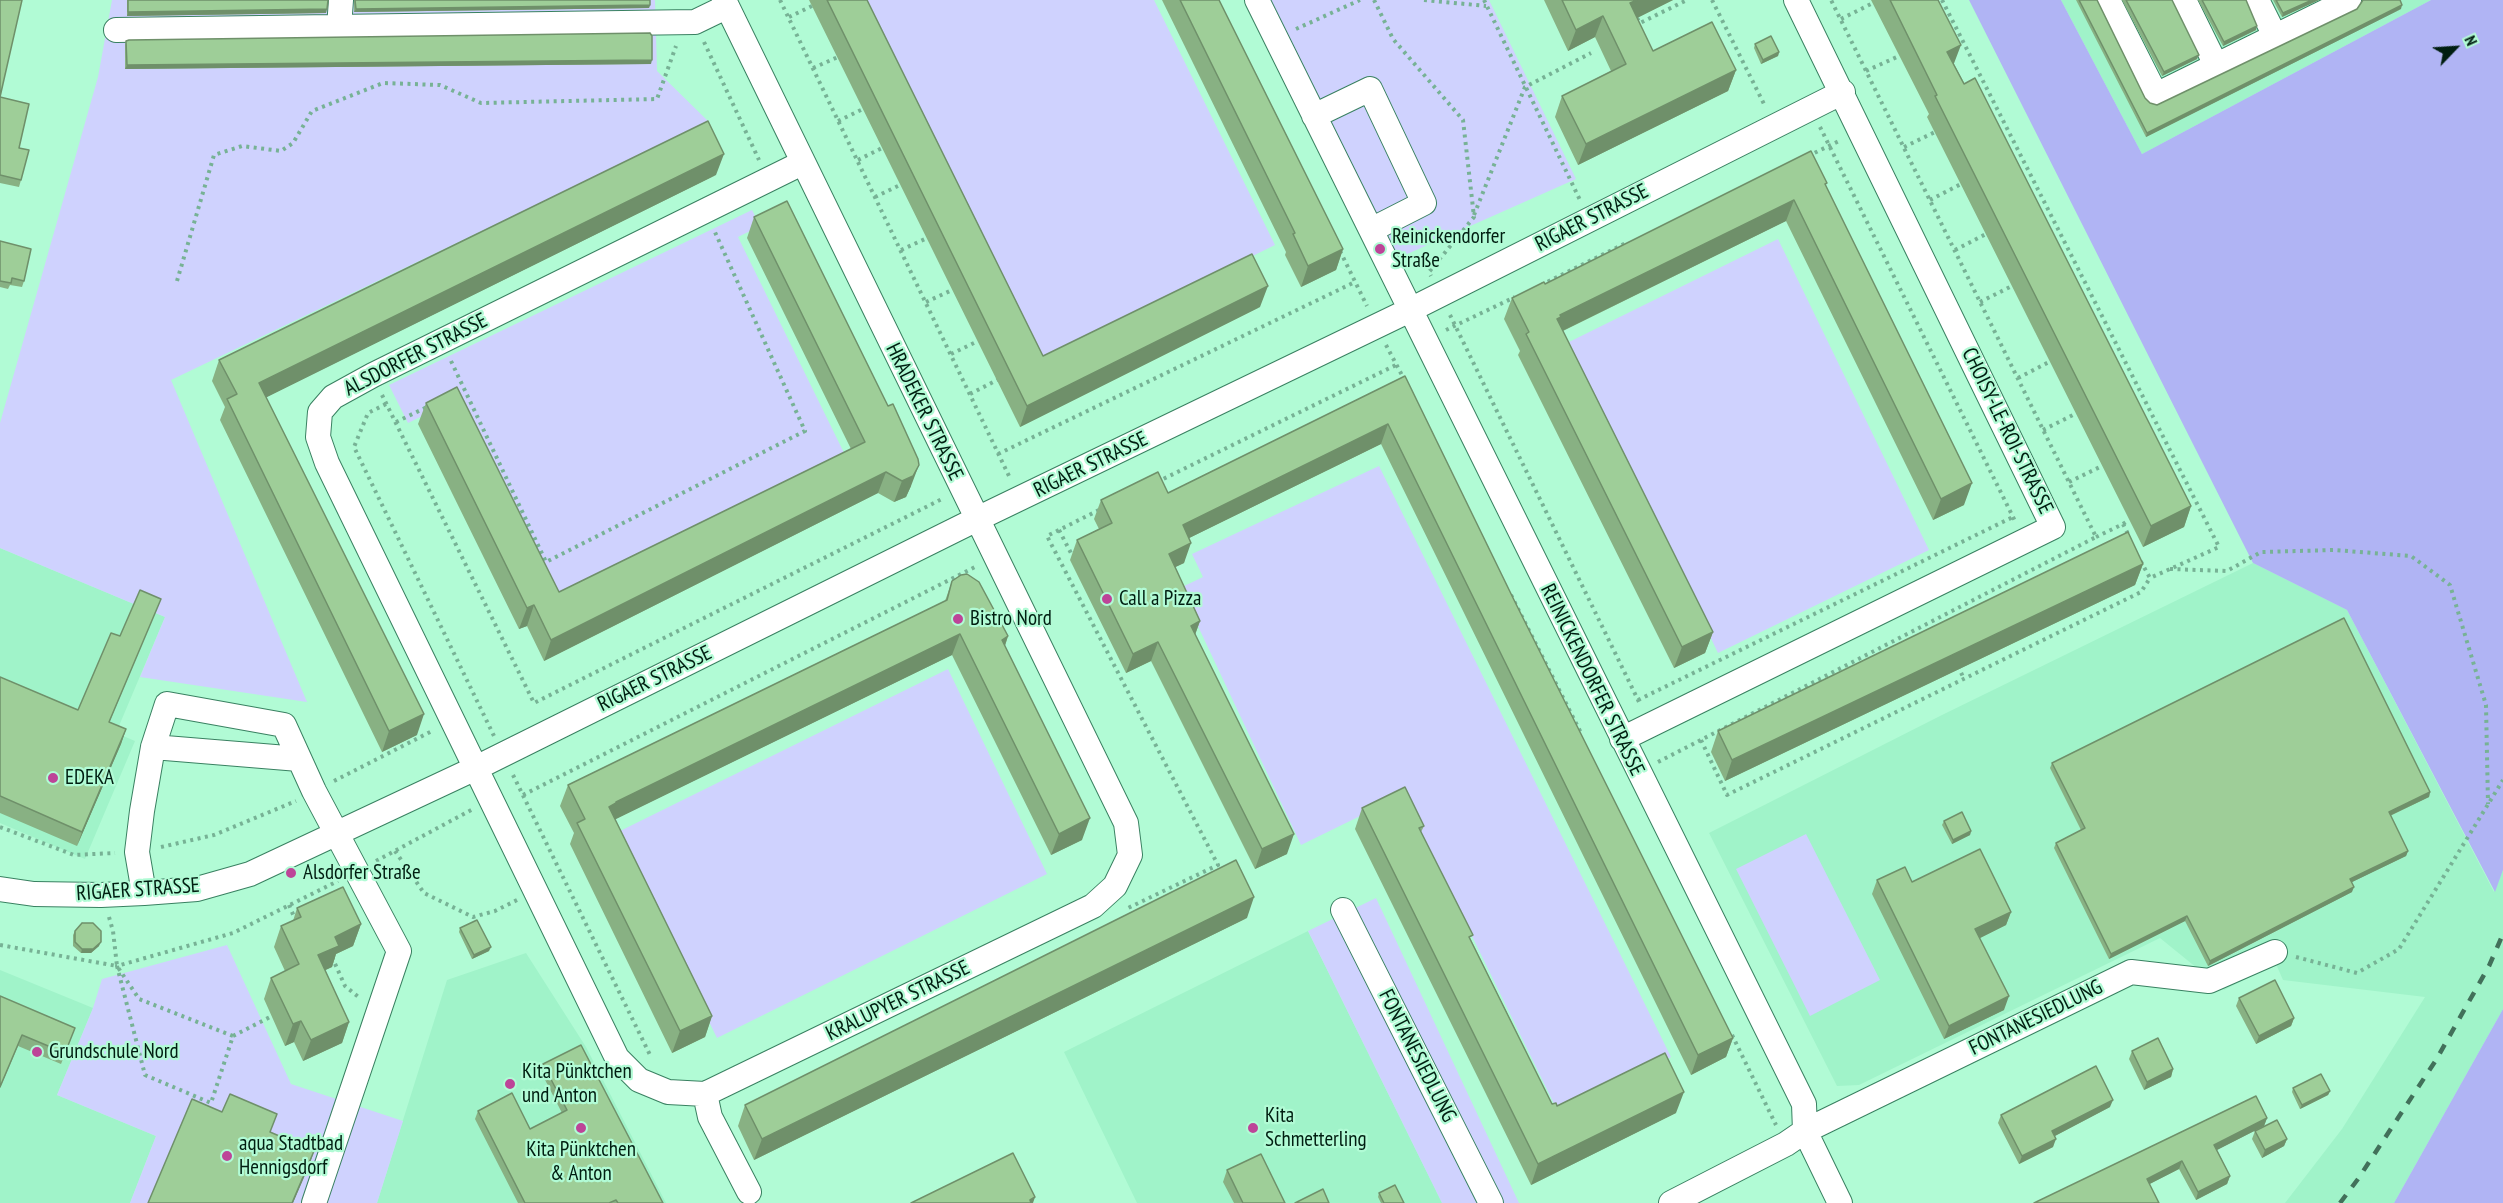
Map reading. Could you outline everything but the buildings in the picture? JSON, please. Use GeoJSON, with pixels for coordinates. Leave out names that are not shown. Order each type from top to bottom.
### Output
{"type":"FeatureCollection","features":[{"type":"Feature","properties":{"kind":"street"},"geometry":{"type":"LineString","coordinates":[[339,27],[340,0]]}},
{"type":"Feature","properties":{"kind":"street","name":"REINICKENDORFER STRASSE"},"geometry":{"type":"LineString","coordinates":[[1257,0],[1804,1104],[1796,1138]]}},
{"type":"Feature","properties":{"kind":"street","name":"CHOISY-LE-ROI-STRASSE"},"geometry":{"type":"LineString","coordinates":[[1622,740],[2053,527],[1862,130],[1796,0]]}},
{"type":"Feature","properties":{"kind":"street"},"geometry":{"type":"LineString","coordinates":[[2108,0],[2156,95],[2339,2]]}},
{"type":"Feature","properties":{"kind":"street"},"geometry":{"type":"LineString","coordinates":[[2184,0],[2216,65]]}},
{"type":"Feature","properties":{"kind":"street"},"geometry":{"type":"LineString","coordinates":[[2257,0],[2275,36]]}},
{"type":"Feature","properties":{"kind":"street"},"geometry":{"type":"LineString","coordinates":[[116,30],[695,22],[725,3]]}},
{"type":"Feature","properties":{"kind":"street","name":"HRADEKER STRASSE"},"geometry":{"type":"LineString","coordinates":[[725,3],[1125,823]]}},
{"type":"Feature","properties":{"kind":"street"},"geometry":{"type":"LineString","coordinates":[[1314,116],[1370,89],[1424,202],[1371,230]]}},
{"type":"Feature","properties":{"kind":"street","name":"RIGAER STRASSE"},"geometry":{"type":"LineString","coordinates":[[0,889],[34,894],[144,893],[197,889],[249,874],[476,768],[978,519],[1377,327],[1843,92]]}},
{"type":"Feature","properties":{"kind":"street","name":"ALSDORFER STRASSE"},"geometry":{"type":"LineString","coordinates":[[617,1058],[327,464],[318,436],[320,412],[333,397],[373,375],[802,163]]}},
{"type":"Feature","properties":{"kind":"street"},"geometry":{"type":"LineString","coordinates":[[144,893],[137,852],[153,747],[167,704],[284,725],[314,791],[399,951],[314,1203]]}},
{"type":"Feature","properties":{"kind":"street"},"geometry":{"type":"LineString","coordinates":[[153,747],[299,759]]}},
{"type":"Feature","properties":{"kind":"street","name":"KRALUPYER STRASSE"},"geometry":{"type":"LineString","coordinates":[[617,1058],[639,1080],[668,1092],[705,1094],[1093,906],[1115,886],[1130,855],[1125,823]]}},
{"type":"Feature","properties":{"kind":"street","name":"FONTANESIEDLUNG"},"geometry":{"type":"LineString","coordinates":[[1343,910],[1491,1203]]}},
{"type":"Feature","properties":{"kind":"street","name":"FONTANESIEDLUNG"},"geometry":{"type":"LineString","coordinates":[[1671,1203],[1796,1138],[2131,972],[2209,981],[2275,951]]}},
{"type":"Feature","properties":{"kind":"street"},"geometry":{"type":"LineString","coordinates":[[705,1094],[710,1117],[749,1192]]}},
{"type":"Feature","properties":{"kind":"street"},"geometry":{"type":"LineString","coordinates":[[1796,1138],[1840,1203]]}},
{"type":"Feature","properties":{"kind":"path"},"geometry":{"type":"LineString","coordinates":[[780,0],[1021,499]]}},
{"type":"Feature","properties":{"kind":"path"},"geometry":{"type":"LineString","coordinates":[[1276,38],[1360,0]]}},
{"type":"Feature","properties":{"kind":"path"},"geometry":{"type":"LineString","coordinates":[[1374,0],[1393,39],[1463,120],[1474,217]]}},
{"type":"Feature","properties":{"kind":"path"},"geometry":{"type":"LineString","coordinates":[[1424,0],[1487,6]]}},
{"type":"Feature","properties":{"kind":"path"},"geometry":{"type":"LineString","coordinates":[[1484,0],[1589,219]]}},
{"type":"Feature","properties":{"kind":"path"},"geometry":{"type":"LineString","coordinates":[[1637,18],[1640,23],[1687,0]]}},
{"type":"Feature","properties":{"kind":"path"},"geometry":{"type":"LineString","coordinates":[[1712,0],[1764,104]]}},
{"type":"Feature","properties":{"kind":"path"},"geometry":{"type":"LineString","coordinates":[[1831,0],[2096,537]]}},
{"type":"Feature","properties":{"kind":"path"},"geometry":{"type":"LineString","coordinates":[[1701,740],[1727,795],[2141,592],[2150,578],[2219,547],[1942,0]]}},
{"type":"Feature","properties":{"kind":"path"},"geometry":{"type":"LineString","coordinates":[[1841,19],[1873,3]]}},
{"type":"Feature","properties":{"kind":"path"},"geometry":{"type":"LineString","coordinates":[[789,17],[812,6]]}},
{"type":"Feature","properties":{"kind":"path"},"geometry":{"type":"LineString","coordinates":[[177,281],[214,155],[242,146],[281,151],[292,143],[312,111],[383,83],[440,85],[481,103],[657,99],[680,36],[695,22],[768,180]]}},
{"type":"Feature","properties":{"kind":"path"},"geometry":{"type":"LineString","coordinates":[[1591,53],[1525,87],[1474,217],[1429,272],[1667,758]]}},
{"type":"Feature","properties":{"kind":"path"},"geometry":{"type":"LineString","coordinates":[[1866,71],[1899,56]]}},
{"type":"Feature","properties":{"kind":"path"},"geometry":{"type":"LineString","coordinates":[[813,68],[838,57]]}},
{"type":"Feature","properties":{"kind":"path"},"geometry":{"type":"LineString","coordinates":[[1811,108],[2024,541]]}},
{"type":"Feature","properties":{"kind":"path"},"geometry":{"type":"LineString","coordinates":[[838,121],[863,109]]}},
{"type":"Feature","properties":{"kind":"path"},"geometry":{"type":"LineString","coordinates":[[1797,161],[1862,130]]}},
{"type":"Feature","properties":{"kind":"path"},"geometry":{"type":"LineString","coordinates":[[1904,147],[1935,132]]}},
{"type":"Feature","properties":{"kind":"path"},"geometry":{"type":"LineString","coordinates":[[858,160],[890,144]]}},
{"type":"Feature","properties":{"kind":"path"},"geometry":{"type":"LineString","coordinates":[[1930,200],[1961,184]]}},
{"type":"Feature","properties":{"kind":"path"},"geometry":{"type":"LineString","coordinates":[[875,197],[900,185]]}},
{"type":"Feature","properties":{"kind":"path"},"geometry":{"type":"LineString","coordinates":[[441,341],[546,562],[805,431],[705,211]]}},
{"type":"Feature","properties":{"kind":"path"},"geometry":{"type":"LineString","coordinates":[[1954,250],[1986,234]]}},
{"type":"Feature","properties":{"kind":"path"},"geometry":{"type":"LineString","coordinates":[[901,250],[927,238]]}},
{"type":"Feature","properties":{"kind":"path"},"geometry":{"type":"LineString","coordinates":[[1530,290],[1637,238]]}},
{"type":"Feature","properties":{"kind":"path"},"geometry":{"type":"LineString","coordinates":[[1335,240],[1407,386]]}},
{"type":"Feature","properties":{"kind":"path"},"geometry":{"type":"LineString","coordinates":[[999,454],[1355,282]]}},
{"type":"Feature","properties":{"kind":"path"},"geometry":{"type":"LineString","coordinates":[[1980,302],[2012,286]]}},
{"type":"Feature","properties":{"kind":"path"},"geometry":{"type":"LineString","coordinates":[[926,302],[952,290]]}},
{"type":"Feature","properties":{"kind":"path"},"geometry":{"type":"LineString","coordinates":[[1425,340],[1519,295]]}},
{"type":"Feature","properties":{"kind":"path"},"geometry":{"type":"LineString","coordinates":[[951,354],[978,341]]}},
{"type":"Feature","properties":{"kind":"path"},"geometry":{"type":"LineString","coordinates":[[2018,378],[2049,362]]}},
{"type":"Feature","properties":{"kind":"path"},"geometry":{"type":"LineString","coordinates":[[1154,483],[1396,365]]}},
{"type":"Feature","properties":{"kind":"path"},"geometry":{"type":"LineString","coordinates":[[373,375],[534,703],[963,489]]}},
{"type":"Feature","properties":{"kind":"path"},"geometry":{"type":"LineString","coordinates":[[970,394],[1004,377]]}},
{"type":"Feature","properties":{"kind":"path"},"geometry":{"type":"LineString","coordinates":[[454,393],[464,389]]}},
{"type":"Feature","properties":{"kind":"path"},"geometry":{"type":"LineString","coordinates":[[396,422],[435,403]]}},
{"type":"Feature","properties":{"kind":"path"},"geometry":{"type":"LineString","coordinates":[[2043,430],[2075,414]]}},
{"type":"Feature","properties":{"kind":"path"},"geometry":{"type":"LineString","coordinates":[[2069,482],[2102,466]]}},
{"type":"Feature","properties":{"kind":"path"},"geometry":{"type":"LineString","coordinates":[[1102,509],[1047,536],[1218,865],[1123,910]]}},
{"type":"Feature","properties":{"kind":"path"},"geometry":{"type":"LineString","coordinates":[[1638,700],[2013,518]]}},
{"type":"Feature","properties":{"kind":"path"},"geometry":{"type":"LineString","coordinates":[[1638,772],[2129,520]]}},
{"type":"Feature","properties":{"kind":"path"},"geometry":{"type":"LineString","coordinates":[[2122,524],[2132,542]]}},
{"type":"Feature","properties":{"kind":"path"},"geometry":{"type":"LineString","coordinates":[[1059,530],[1072,555],[1079,552]]}},
{"type":"Feature","properties":{"kind":"path"},"geometry":{"type":"LineString","coordinates":[[2169,569],[2227,571],[2261,552],[2334,550],[2411,556],[2450,585],[2486,705],[2488,804]]}},
{"type":"Feature","properties":{"kind":"path"},"geometry":{"type":"LineString","coordinates":[[2136,551],[2150,578]]}},
{"type":"Feature","properties":{"kind":"path"},"geometry":{"type":"LineString","coordinates":[[523,795],[995,557]]}},
{"type":"Feature","properties":{"kind":"path"},"geometry":{"type":"LineString","coordinates":[[1508,587],[1582,735]]}},
{"type":"Feature","properties":{"kind":"path"},"geometry":{"type":"LineString","coordinates":[[1934,620],[1939,630]]}},
{"type":"Feature","properties":{"kind":"path"},"geometry":{"type":"LineString","coordinates":[[1954,659],[1965,679]]}},
{"type":"Feature","properties":{"kind":"path"},"geometry":{"type":"LineString","coordinates":[[0,827],[74,855],[137,852],[214,835],[292,803],[451,721]]}},
{"type":"Feature","properties":{"kind":"path"},"geometry":{"type":"LineString","coordinates":[[2275,951],[2357,973],[2399,949],[2503,780]]}},
{"type":"Feature","properties":{"kind":"path"},"geometry":{"type":"LineString","coordinates":[[0,945],[117,966],[233,933],[395,851],[492,798]]}},
{"type":"Feature","properties":{"kind":"path"},"geometry":{"type":"LineString","coordinates":[[395,851],[424,893],[473,917],[495,911],[564,877]]}},
{"type":"Feature","properties":{"kind":"path"},"geometry":{"type":"LineString","coordinates":[[101,895],[113,931],[117,966],[145,1075],[211,1103],[233,1036],[272,1016]]}},
{"type":"Feature","properties":{"kind":"path"},"geometry":{"type":"LineString","coordinates":[[289,905],[298,925]]}},
{"type":"Feature","properties":{"kind":"path"},"geometry":{"type":"LineString","coordinates":[[331,956],[345,986],[378,1014]]}},
{"type":"Feature","properties":{"kind":"path"},"geometry":{"type":"LineString","coordinates":[[117,966],[139,999],[233,1036]]}},
{"type":"Feature","properties":{"kind":"path"},"geometry":{"type":"LineString","coordinates":[[336,991],[345,986]]}},
{"type":"Feature","properties":{"kind":"path"},"geometry":{"type":"LineString","coordinates":[[1730,1031],[1796,1138]]}},
{"type":"Feature","properties":{"kind":"shaded area"},"geometry":{"type":"Polygon","coordinates":[[[112,0],[655,0],[657,71],[709,122],[171,380],[307,702],[140,677],[165,617],[0,548],[0,423],[98,77],[112,0]]]}},
{"type":"Feature","properties":{"kind":"shaded area"},"geometry":{"type":"Polygon","coordinates":[[[853,0],[1154,0],[1275,245],[1031,365],[853,0]]]}},
{"type":"Feature","properties":{"kind":"shaded area"},"geometry":{"type":"Polygon","coordinates":[[[1269,0],[1489,0],[1576,179],[1396,259],[1269,0]]]}},
{"type":"Feature","properties":{"kind":"shaded area"},"geometry":{"type":"Polygon","coordinates":[[[1969,0],[2061,0],[2142,154],[2431,0],[2503,0],[2503,870],[2495,892],[2347,610],[2253,563],[1969,0]]]}},
{"type":"Feature","properties":{"kind":"shaded area"},"geometry":{"type":"Polygon","coordinates":[[[2061,0],[2431,0],[2142,154],[2061,0]]]}},
{"type":"Feature","properties":{"kind":"shaded area"},"geometry":{"type":"Polygon","coordinates":[[[752,210],[760,226],[738,237],[848,461],[554,601],[455,400],[408,423],[389,385],[752,210]]]}},
{"type":"Feature","properties":{"kind":"shaded area"},"geometry":{"type":"Polygon","coordinates":[[[1778,239],[1929,550],[1718,653],[1569,342],[1778,239]]]}},
{"type":"Feature","properties":{"kind":"shaded area"},"geometry":{"type":"Polygon","coordinates":[[[1379,466],[1671,1057],[1559,1114],[1403,795],[1301,845],[1180,588],[1203,577],[1192,554],[1379,466]]]}},
{"type":"Feature","properties":{"kind":"shaded area"},"geometry":{"type":"Polygon","coordinates":[[[0,548],[165,617],[116,733],[135,741],[85,859],[0,823],[0,548]]]}},
{"type":"Feature","properties":{"kind":"shaded area"},"geometry":{"type":"Polygon","coordinates":[[[2253,563],[2347,610],[2494,892],[2503,870],[2503,1009],[2394,1203],[2285,1203],[2342,1129],[2425,997],[2283,980],[2276,964],[2224,990],[2160,938],[1859,1085],[1837,1086],[1709,833],[1942,715],[2253,563]]]}},
{"type":"Feature","properties":{"kind":"shaded area"},"geometry":{"type":"Polygon","coordinates":[[[948,669],[1047,874],[717,1038],[616,833],[948,669]]]}},
{"type":"Feature","properties":{"kind":"shaded area"},"geometry":{"type":"Polygon","coordinates":[[[1806,834],[1880,980],[1810,1016],[1736,869],[1806,834]]]}},
{"type":"Feature","properties":{"kind":"shaded area"},"geometry":{"type":"Polygon","coordinates":[[[1376,898],[1519,1203],[1442,1203],[1308,931],[1376,898]]]}},
{"type":"Feature","properties":{"kind":"shaded area","name":"Kita Schmetterling"},"geometry":{"type":"Polygon","coordinates":[[[1308,931],[1442,1203],[1137,1203],[1064,1052],[1308,931]]]}},
{"type":"Feature","properties":{"kind":"shaded area"},"geometry":{"type":"Polygon","coordinates":[[[227,945],[291,1084],[403,1121],[377,1203],[130,1203],[156,1136],[57,1095],[93,1008],[102,979],[227,945]]]}},
{"type":"Feature","properties":{"kind":"shaded area","name":"Kita Pünktchen und Anton"},"geometry":{"type":"Polygon","coordinates":[[[526,953],[586,1047],[666,1203],[377,1203],[447,980],[526,953]]]}},
{"type":"Feature","properties":{"kind":"shaded area","name":"Grundschule Nord"},"geometry":{"type":"Polygon","coordinates":[[[0,970],[93,1008],[57,1095],[156,1136],[130,1203],[0,1203],[0,970]]]}},
{"type":"Feature","properties":{"kind":"shaded area"},"geometry":{"type":"Polygon","coordinates":[[[2503,1009],[2503,1203],[2394,1203],[2503,1009]]]}},
{"type":"Feature","properties":{"kind":"railway"},"geometry":{"type":"LineString","coordinates":[[2340,1203],[2436,1060],[2489,966],[2503,934]]}},
{"type":"Feature","properties":{"kind":"place","name":"Reinickendorfer Straße"},"geometry":{"type":"Point","coordinates":[1380,249]}},
{"type":"Feature","properties":{"kind":"place","name":"Call a Pizza"},"geometry":{"type":"Point","coordinates":[1107,599]}},
{"type":"Feature","properties":{"kind":"place","name":"Bistro Nord"},"geometry":{"type":"Point","coordinates":[958,619]}},
{"type":"Feature","properties":{"kind":"place","name":"EDEKA"},"geometry":{"type":"Point","coordinates":[53,778]}},
{"type":"Feature","properties":{"kind":"place","name":"Alsdorfer Straße"},"geometry":{"type":"Point","coordinates":[291,873]}},
{"type":"Feature","properties":{"kind":"place","name":"Grundschule Nord"},"geometry":{"type":"Point","coordinates":[37,1052]}},
{"type":"Feature","properties":{"kind":"place","name":"Kita Pünktchen und Anton"},"geometry":{"type":"Point","coordinates":[510,1084]}},
{"type":"Feature","properties":{"kind":"place","name":"Kita Pünktchen & Anton"},"geometry":{"type":"Point","coordinates":[581,1128]}},
{"type":"Feature","properties":{"kind":"place","name":"Kita Schmetterling"},"geometry":{"type":"Point","coordinates":[1253,1128]}},
{"type":"Feature","properties":{"kind":"place","name":"aqua Stadtbad Hennigsdorf"},"geometry":{"type":"Point","coordinates":[227,1156]}}]}
